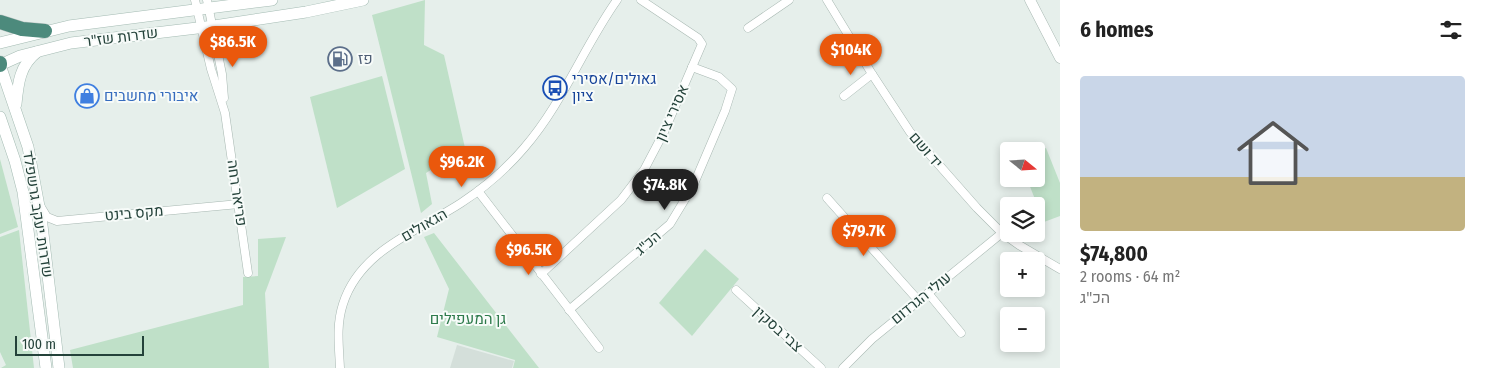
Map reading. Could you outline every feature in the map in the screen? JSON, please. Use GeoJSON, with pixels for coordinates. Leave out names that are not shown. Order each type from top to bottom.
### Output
{"type":"FeatureCollection","features":[{"type":"Feature","properties":{"kind":"highway"},"geometry":{"type":"LineString","coordinates":[[0,22],[22,29],[45,31]]}},
{"type":"Feature","properties":{"kind":"main road","name":"שדרות שז\"ר"},"geometry":{"type":"LineString","coordinates":[[0,43],[69,26],[144,18],[196,5],[272,0]]}},
{"type":"Feature","properties":{"kind":"main road","name":"שדרות שז\"ר"},"geometry":{"type":"LineString","coordinates":[[0,64],[39,50],[71,43],[201,28],[306,12],[363,0]]}},
{"type":"Feature","properties":{"kind":"main road"},"geometry":{"type":"LineString","coordinates":[[16,106],[22,68],[39,50]]}},
{"type":"Feature","properties":{"kind":"main road","name":"שדרות יעקב גרשפלד"},"geometry":{"type":"LineString","coordinates":[[0,64],[16,106],[28,146],[38,200],[59,368]]}},
{"type":"Feature","properties":{"kind":"main road","name":"שדרות יעקב גרשפלד"},"geometry":{"type":"LineString","coordinates":[[0,117],[23,192],[46,368]]}},
{"type":"Feature","properties":{"kind":"street","name":"הגאולים"},"geometry":{"type":"LineString","coordinates":[[340,368],[339,319],[347,292],[365,266],[375,256],[403,236],[478,191],[505,168],[524,148],[562,96],[598,26],[617,0]]}},
{"type":"Feature","properties":{"kind":"street","name":"אסירי ציון"},"geometry":{"type":"LineString","coordinates":[[542,274],[602,220],[634,184],[654,153],[702,44],[698,38],[641,0]]}},
{"type":"Feature","properties":{"kind":"street"},"geometry":{"type":"LineString","coordinates":[[748,28],[789,0]]}},
{"type":"Feature","properties":{"kind":"street","name":"יד ושם"},"geometry":{"type":"LineString","coordinates":[[827,0],[910,132],[977,208],[1000,230]]}},
{"type":"Feature","properties":{"kind":"street"},"geometry":{"type":"LineString","coordinates":[[1030,0],[1060,58]]}},
{"type":"Feature","properties":{"kind":"street","name":"פריאר רחה"},"geometry":{"type":"LineString","coordinates":[[208,4],[214,26],[222,74],[225,113],[248,272]]}},
{"type":"Feature","properties":{"kind":"street","name":"פריאר רחה"},"geometry":{"type":"LineString","coordinates":[[196,5],[211,69],[225,113]]}},
{"type":"Feature","properties":{"kind":"street","name":"הכ\"ג"},"geometry":{"type":"LineString","coordinates":[[569,310],[670,224],[693,186],[725,111],[732,89],[719,77],[692,67]]}},
{"type":"Feature","properties":{"kind":"street"},"geometry":{"type":"LineString","coordinates":[[844,96],[872,74]]}},
{"type":"Feature","properties":{"kind":"street"},"geometry":{"type":"LineString","coordinates":[[478,191],[598,348]]}},
{"type":"Feature","properties":{"kind":"street"},"geometry":{"type":"LineString","coordinates":[[827,198],[918,300]]}},
{"type":"Feature","properties":{"kind":"street","name":"מקס בינט"},"geometry":{"type":"LineString","coordinates":[[38,200],[47,217],[57,221],[239,204]]}},
{"type":"Feature","properties":{"kind":"street","name":"עולי הגרדום"},"geometry":{"type":"LineString","coordinates":[[843,368],[872,339],[1000,234]]}},
{"type":"Feature","properties":{"kind":"street","name":"יד ושם"},"geometry":{"type":"LineString","coordinates":[[1018,242],[1060,269]]}},
{"type":"Feature","properties":{"kind":"street","name":"צבי בסקין"},"geometry":{"type":"LineString","coordinates":[[736,290],[821,368]]}},
{"type":"Feature","properties":{"kind":"street"},"geometry":{"type":"LineString","coordinates":[[928,293],[961,333]]}},
{"type":"Feature","properties":{"kind":"shaded area"},"geometry":{"type":"Polygon","coordinates":[[[457,345],[514,361],[512,368],[450,368],[457,345]]]}},
{"type":"Feature","properties":{"kind":"green space"},"geometry":{"type":"Polygon","coordinates":[[[425,0],[424,45],[444,55],[465,148],[426,173],[432,204],[421,213],[372,15],[425,0]]]}},
{"type":"Feature","properties":{"kind":"green space"},"geometry":{"type":"Polygon","coordinates":[[[382,76],[405,169],[337,208],[310,97],[382,76]]]}},
{"type":"Feature","properties":{"kind":"green space"},"geometry":{"type":"Polygon","coordinates":[[[1045,148],[1060,183],[1060,216],[1045,222],[1045,197],[1034,197],[1031,188],[1045,188],[1045,148]]]}},
{"type":"Feature","properties":{"kind":"green space"},"geometry":{"type":"Polygon","coordinates":[[[0,159],[18,227],[0,234],[0,159]]]}},
{"type":"Feature","properties":{"kind":"green space"},"geometry":{"type":"Polygon","coordinates":[[[19,230],[34,368],[1,368],[6,365],[0,352],[0,237],[19,230]]]}},
{"type":"Feature","properties":{"kind":"green space","name":"גן המעפילים"},"geometry":{"type":"Polygon","coordinates":[[[434,233],[539,368],[513,368],[515,360],[437,337],[449,289],[424,237],[434,233]]]}},
{"type":"Feature","properties":{"kind":"green space"},"geometry":{"type":"Polygon","coordinates":[[[286,237],[265,293],[269,368],[73,368],[70,350],[243,305],[243,277],[258,276],[258,239],[286,237]]]}},
{"type":"Feature","properties":{"kind":"green space"},"geometry":{"type":"Polygon","coordinates":[[[705,249],[739,279],[692,336],[659,303],[705,249]]]}},
{"type":"Feature","properties":{"kind":"place","name":"פז"},"geometry":{"type":"Point","coordinates":[340,59]}},
{"type":"Feature","properties":{"kind":"place","name":"גאולים/אסירי ציון"},"geometry":{"type":"Point","coordinates":[555,88]}},
{"type":"Feature","properties":{"kind":"place","name":"איבורי מחשבים"},"geometry":{"type":"Point","coordinates":[87,96]}}]}
